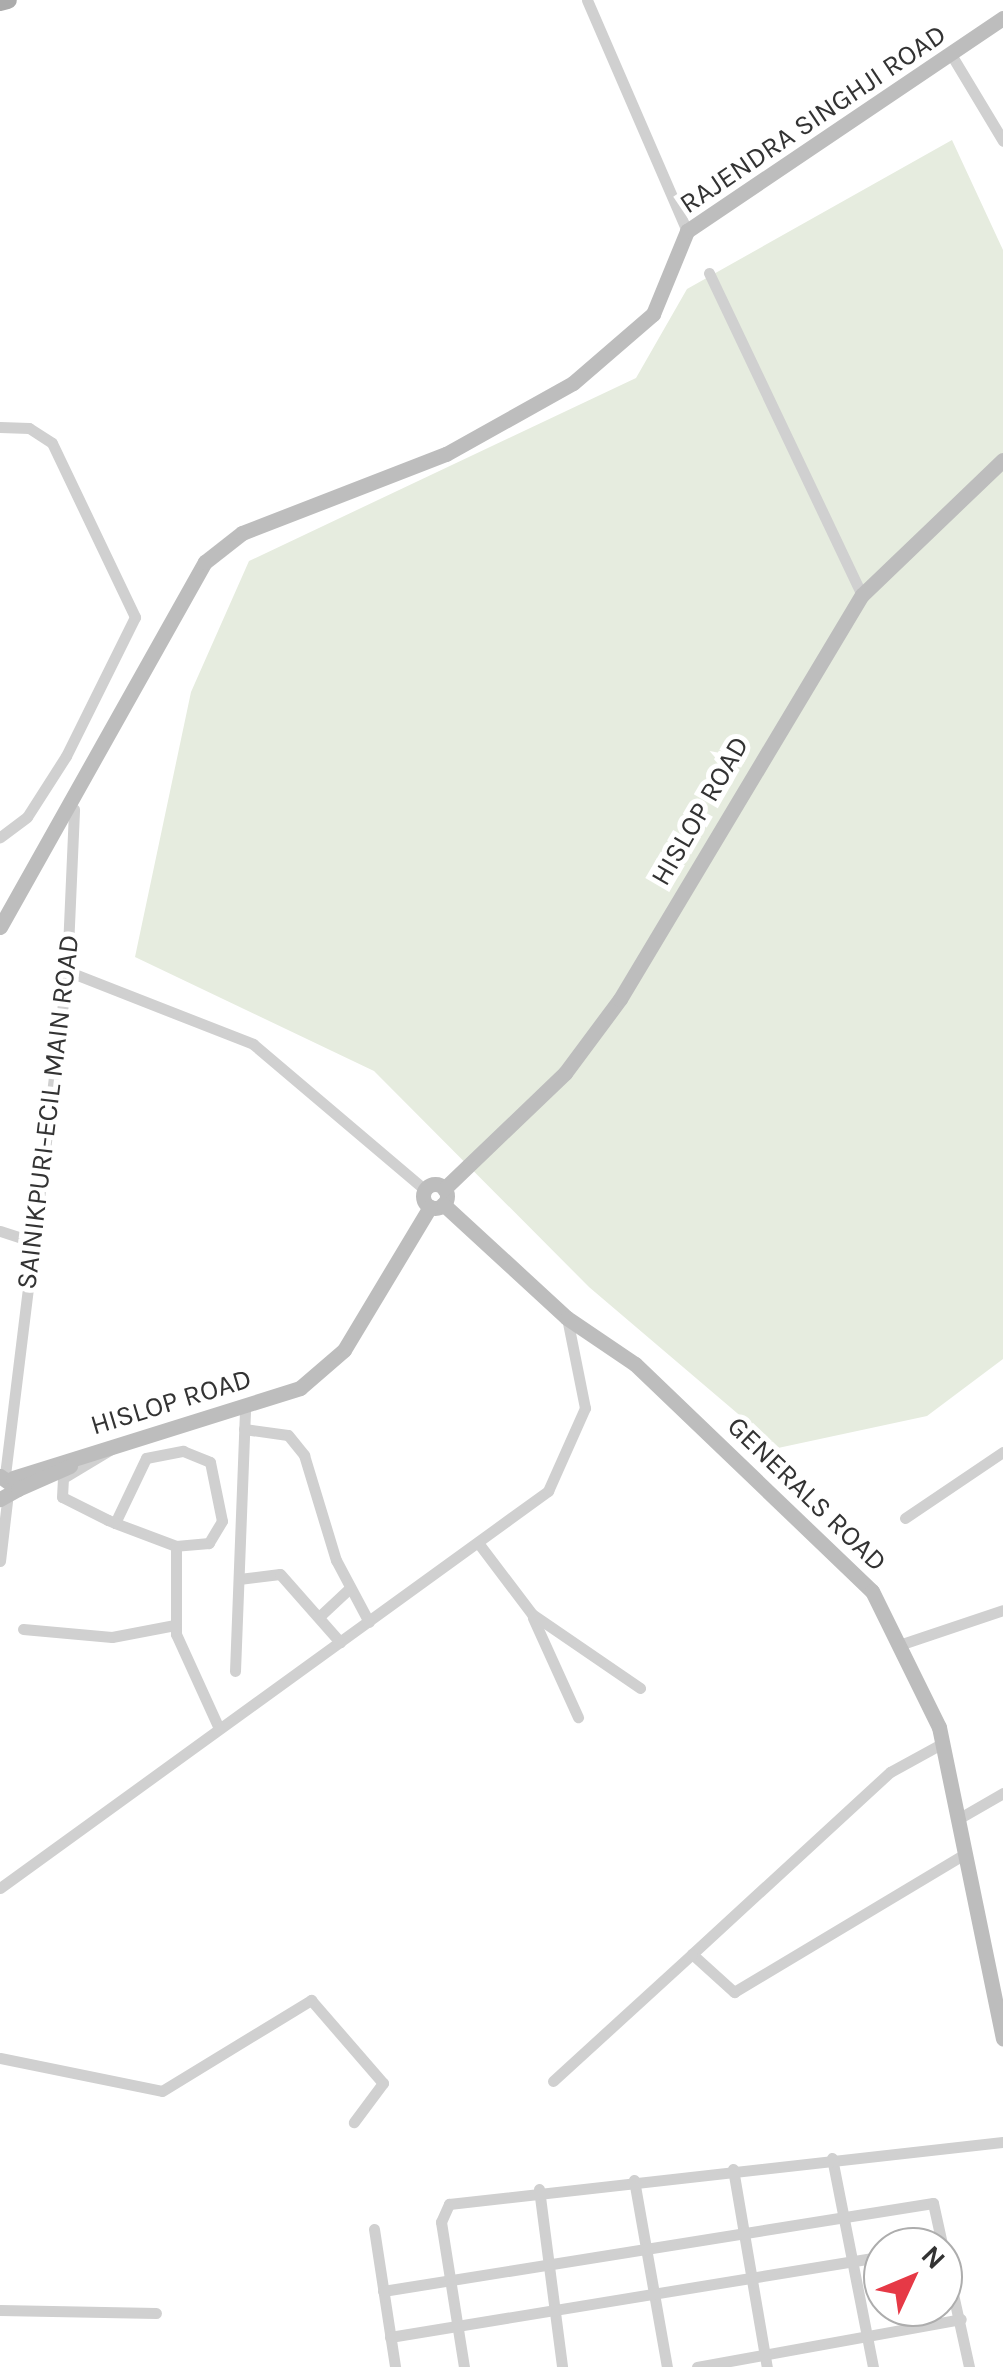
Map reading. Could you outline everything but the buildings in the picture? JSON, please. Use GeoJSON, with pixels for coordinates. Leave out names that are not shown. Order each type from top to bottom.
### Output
{"type":"FeatureCollection","features":[{"type":"Feature","properties":{"kind":"main road"},"geometry":{"type":"LineString","coordinates":[[0,2],[8,0]]}},
{"type":"Feature","properties":{"kind":"street"},"geometry":{"type":"LineString","coordinates":[[587,0],[688,231]]}},
{"type":"Feature","properties":{"kind":"street","name":"RAJENDRA SINGHJI ROAD"},"geometry":{"type":"LineString","coordinates":[[0,927],[74,809],[205,562],[242,533],[446,454],[573,383],[653,314],[688,231],[1003,18]]}},
{"type":"Feature","properties":{"kind":"street"},"geometry":{"type":"LineString","coordinates":[[952,56],[1003,141]]}},
{"type":"Feature","properties":{"kind":"street"},"geometry":{"type":"LineString","coordinates":[[709,273],[862,595]]}},
{"type":"Feature","properties":{"kind":"street"},"geometry":{"type":"LineString","coordinates":[[0,427],[30,428],[52,442],[135,617],[66,756],[27,817],[0,837]]}},
{"type":"Feature","properties":{"kind":"street","name":"HISLOP ROAD"},"geometry":{"type":"LineString","coordinates":[[7,1486],[91,1454],[300,1388],[344,1350],[439,1200],[564,1074],[620,998],[862,595],[1003,461]]}},
{"type":"Feature","properties":{"kind":"street","name":"SAINIKPURI-ECIL MAIN ROAD"},"geometry":{"type":"LineString","coordinates":[[0,1561],[66,971],[74,809]]}},
{"type":"Feature","properties":{"kind":"street"},"geometry":{"type":"LineString","coordinates":[[66,971],[253,1044],[439,1200]]}},
{"type":"Feature","properties":{"kind":"street","name":"GENERALS ROAD"},"geometry":{"type":"LineString","coordinates":[[439,1200],[567,1318],[634,1364],[833,1550],[904,1643],[943,1743],[1003,2038]]}},
{"type":"Feature","properties":{"kind":"street"},"geometry":{"type":"LineString","coordinates":[[0,1231],[33,1242]]}},
{"type":"Feature","properties":{"kind":"street"},"geometry":{"type":"LineString","coordinates":[[0,1888],[218,1726],[479,1544],[548,1491],[573,1452],[585,1390],[567,1318]]}},
{"type":"Feature","properties":{"kind":"street"},"geometry":{"type":"LineString","coordinates":[[235,1672],[245,1408]]}},
{"type":"Feature","properties":{"kind":"street"},"geometry":{"type":"LineString","coordinates":[[244,1429],[288,1435],[304,1455],[349,1589],[369,1622]]}},
{"type":"Feature","properties":{"kind":"street"},"geometry":{"type":"LineString","coordinates":[[114,1522],[146,1458],[200,1453],[216,1477],[220,1531],[209,1543],[176,1546],[114,1522],[56,1488],[118,1445]]}},
{"type":"Feature","properties":{"kind":"street"},"geometry":{"type":"LineString","coordinates":[[905,1518],[1003,1452]]}},
{"type":"Feature","properties":{"kind":"street"},"geometry":{"type":"LineString","coordinates":[[479,1544],[532,1614],[578,1717]]}},
{"type":"Feature","properties":{"kind":"street"},"geometry":{"type":"LineString","coordinates":[[176,1546],[175,1625],[218,1726]]}},
{"type":"Feature","properties":{"kind":"street"},"geometry":{"type":"LineString","coordinates":[[239,1578],[280,1574],[320,1614],[340,1642]]}},
{"type":"Feature","properties":{"kind":"street"},"geometry":{"type":"LineString","coordinates":[[320,1614],[349,1589]]}},
{"type":"Feature","properties":{"kind":"street"},"geometry":{"type":"LineString","coordinates":[[904,1643],[1003,1610]]}},
{"type":"Feature","properties":{"kind":"street"},"geometry":{"type":"LineString","coordinates":[[532,1614],[640,1688]]}},
{"type":"Feature","properties":{"kind":"street"},"geometry":{"type":"LineString","coordinates":[[23,1629],[112,1637],[175,1625]]}},
{"type":"Feature","properties":{"kind":"street"},"geometry":{"type":"LineString","coordinates":[[553,2082],[890,1772],[943,1743]]}},
{"type":"Feature","properties":{"kind":"street"},"geometry":{"type":"LineString","coordinates":[[958,1819],[1003,1794]]}},
{"type":"Feature","properties":{"kind":"street"},"geometry":{"type":"LineString","coordinates":[[692,1954],[734,1992],[963,1855]]}},
{"type":"Feature","properties":{"kind":"street"},"geometry":{"type":"LineString","coordinates":[[0,2058],[162,2091],[310,2000],[383,2083],[354,2122]]}},
{"type":"Feature","properties":{"kind":"street"},"geometry":{"type":"LineString","coordinates":[[464,2367],[442,2208],[539,2189],[1003,2142]]}},
{"type":"Feature","properties":{"kind":"street"},"geometry":{"type":"LineString","coordinates":[[832,2158],[873,2367]]}},
{"type":"Feature","properties":{"kind":"street"},"geometry":{"type":"LineString","coordinates":[[733,2170],[766,2360]]}},
{"type":"Feature","properties":{"kind":"street"},"geometry":{"type":"LineString","coordinates":[[634,2180],[667,2367]]}},
{"type":"Feature","properties":{"kind":"street"},"geometry":{"type":"LineString","coordinates":[[539,2189],[562,2367]]}},
{"type":"Feature","properties":{"kind":"street"},"geometry":{"type":"LineString","coordinates":[[383,2292],[744,2238],[845,2214],[933,2204],[937,2227]]}},
{"type":"Feature","properties":{"kind":"street"},"geometry":{"type":"LineString","coordinates":[[374,2229],[395,2367]]}},
{"type":"Feature","properties":{"kind":"street"},"geometry":{"type":"LineString","coordinates":[[390,2336],[863,2259]]}},
{"type":"Feature","properties":{"kind":"street"},"geometry":{"type":"LineString","coordinates":[[0,2310],[156,2313]]}},
{"type":"Feature","properties":{"kind":"street"},"geometry":{"type":"LineString","coordinates":[[697,2367],[766,2360],[924,2327]]}},
{"type":"Feature","properties":{"kind":"street"},"geometry":{"type":"LineString","coordinates":[[962,2327],[968,2367]]}},
{"type":"Feature","properties":{"kind":"shaded area"},"geometry":{"type":"Polygon","coordinates":[[[952,140],[1003,250],[1003,1359],[927,1416],[778,1448],[589,1287],[374,1071],[135,957],[191,692],[249,561],[636,378],[687,289],[952,140]]]}}]}
